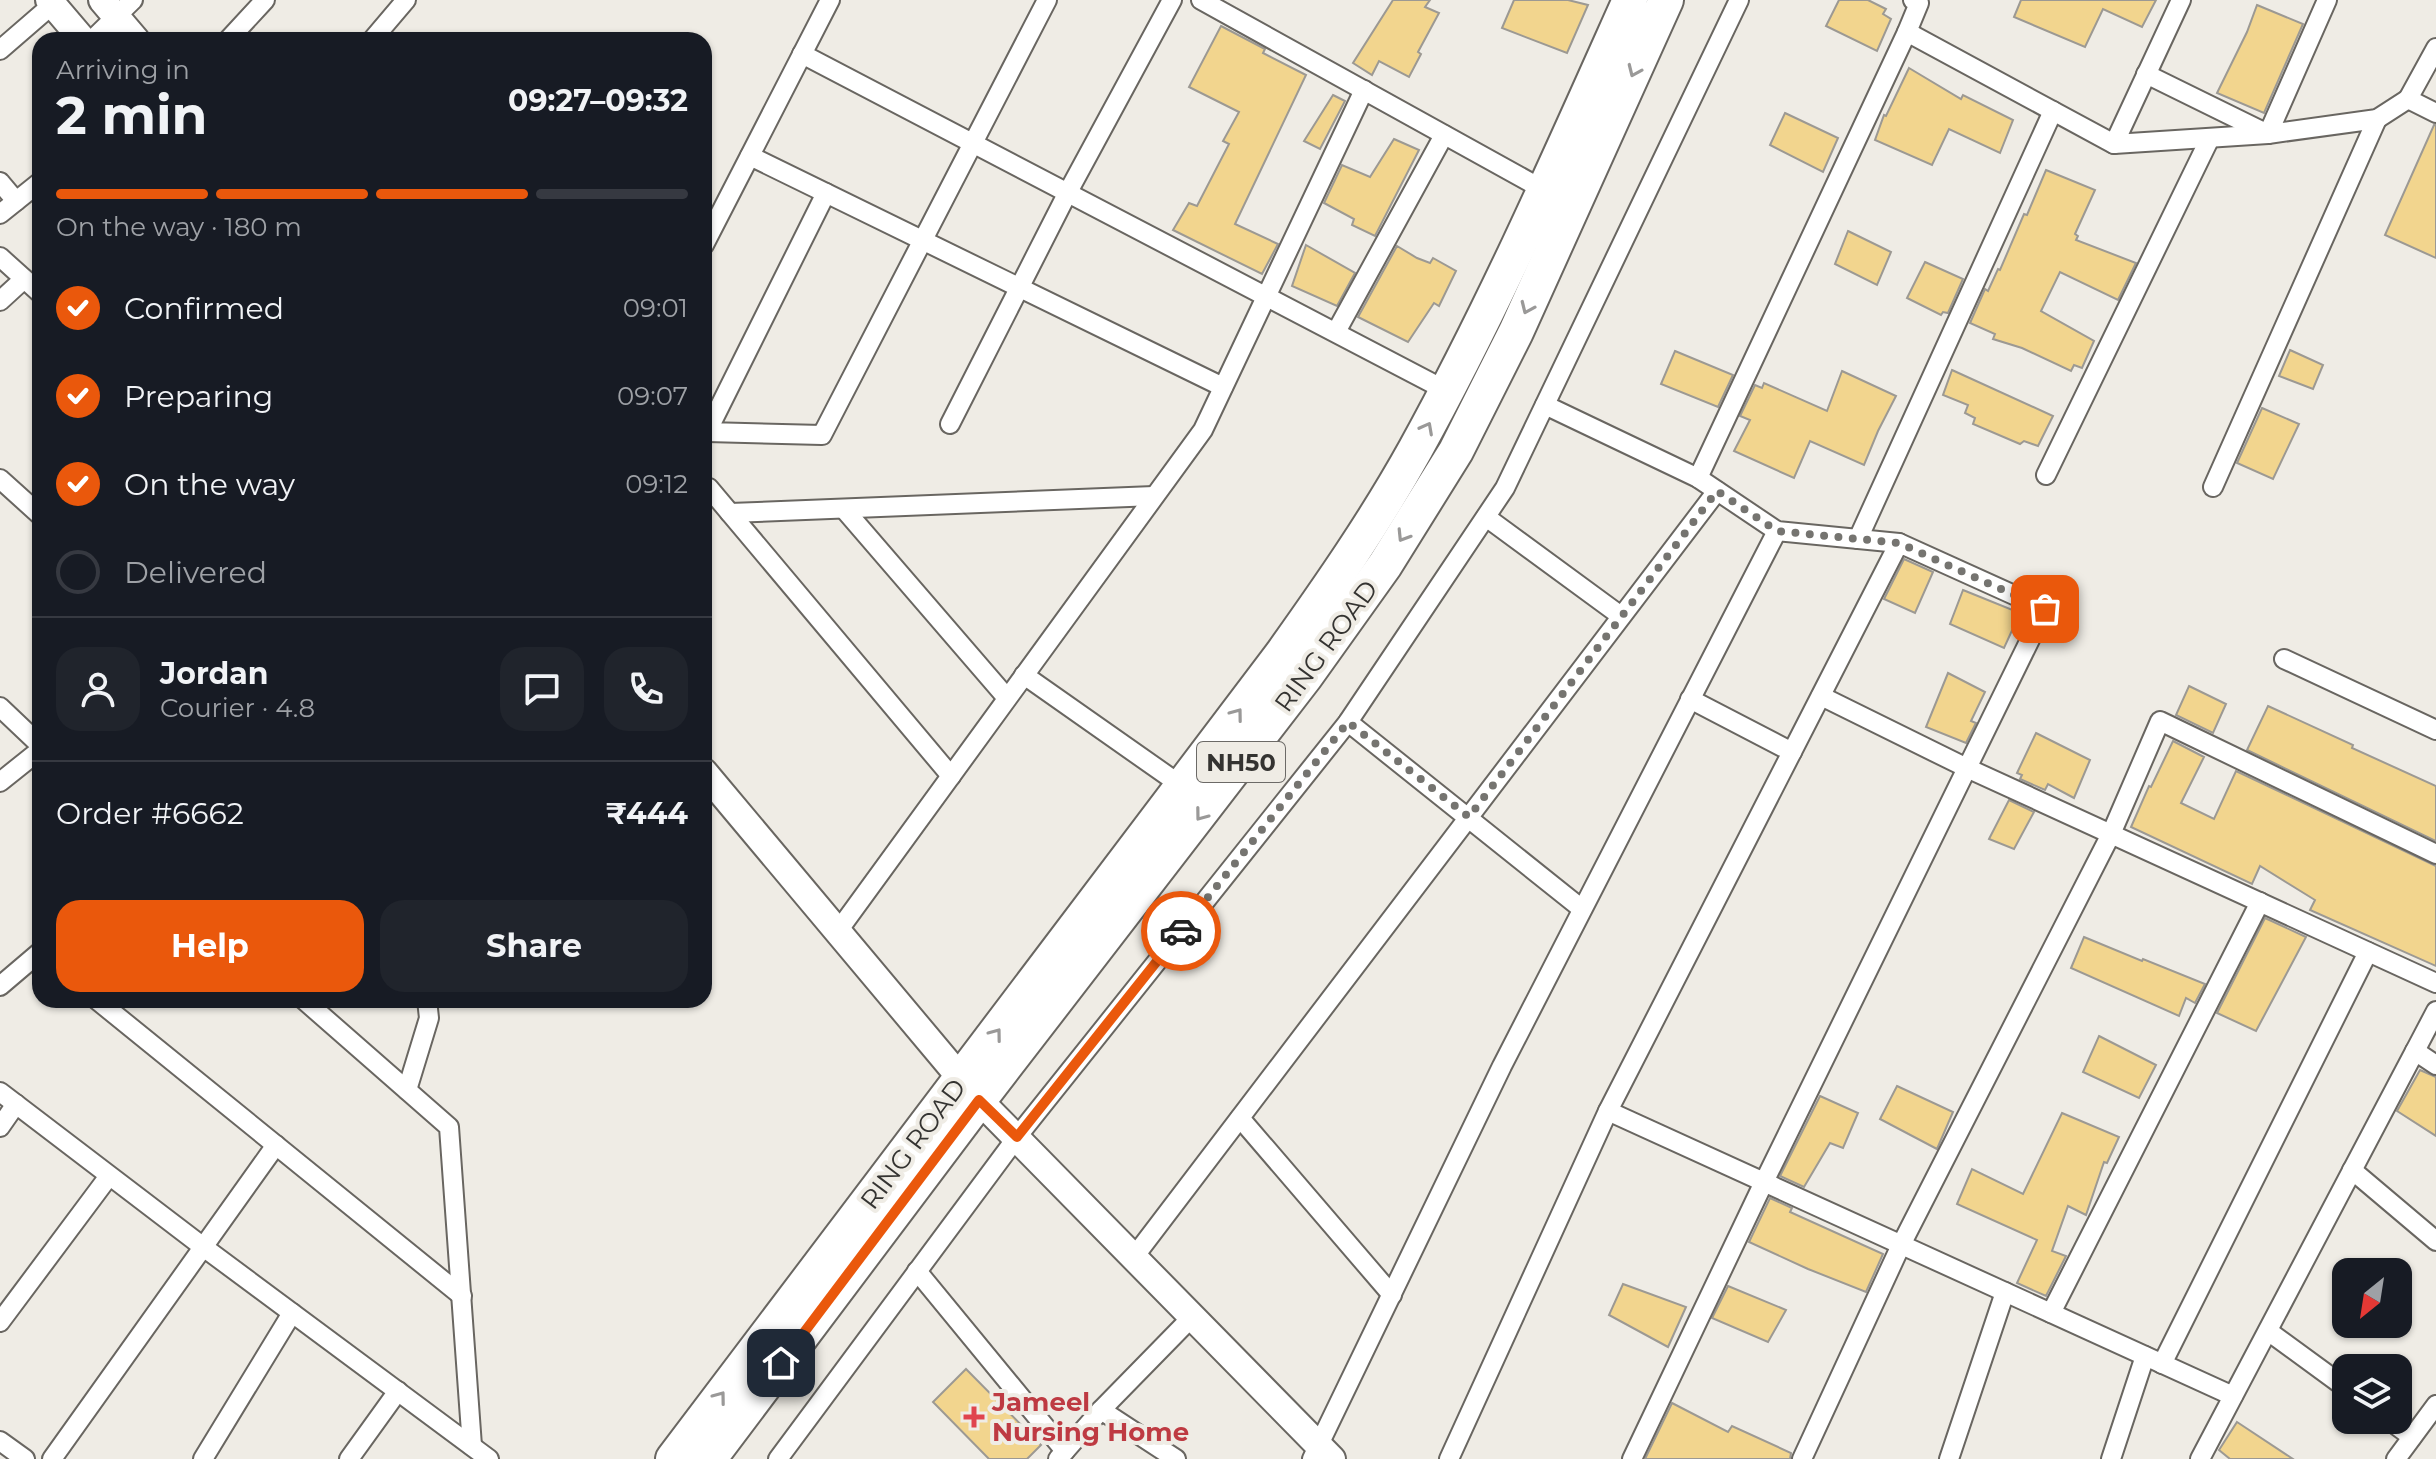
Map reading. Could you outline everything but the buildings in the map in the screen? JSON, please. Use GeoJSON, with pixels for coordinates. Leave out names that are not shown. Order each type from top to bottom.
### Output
{"type":"FeatureCollection","features":[{"type":"Feature","properties":{"kind":"highway","name":"RING ROAD"},"geometry":{"type":"LineString","coordinates":[[709,1459],[1182,786],[1282,654],[1352,554],[1413,453],[1469,349],[1630,0]]}},
{"type":"Feature","properties":{"kind":"highway","name":"RING ROAD"},"geometry":{"type":"LineString","coordinates":[[673,1459],[1305,677],[1385,565],[1456,451],[1516,332],[1666,0]]}},
{"type":"Feature","properties":{"kind":"street"},"geometry":{"type":"LineString","coordinates":[[235,32],[265,0]]}},
{"type":"Feature","properties":{"kind":"street"},"geometry":{"type":"LineString","coordinates":[[379,32],[406,0]]}},
{"type":"Feature","properties":{"kind":"street"},"geometry":{"type":"LineString","coordinates":[[712,230],[830,0]]}},
{"type":"Feature","properties":{"kind":"street"},"geometry":{"type":"LineString","coordinates":[[712,432],[822,435],[1047,0]]}},
{"type":"Feature","properties":{"kind":"street"},"geometry":{"type":"LineString","coordinates":[[950,424],[1068,192],[1172,0]]}},
{"type":"Feature","properties":{"kind":"street"},"geometry":{"type":"LineString","coordinates":[[1201,0],[1544,190]]}},
{"type":"Feature","properties":{"kind":"street"},"geometry":{"type":"LineString","coordinates":[[778,1459],[1017,1137],[1348,722],[1486,517],[1505,488],[1739,0]]}},
{"type":"Feature","properties":{"kind":"street"},"geometry":{"type":"LineString","coordinates":[[2114,144],[2181,0]]}},
{"type":"Feature","properties":{"kind":"street"},"geometry":{"type":"LineString","coordinates":[[2268,134],[2327,0]]}},
{"type":"Feature","properties":{"kind":"street"},"geometry":{"type":"LineString","coordinates":[[1698,478],[1907,32],[1917,1]]}},
{"type":"Feature","properties":{"kind":"street"},"geometry":{"type":"LineString","coordinates":[[0,50],[51,2],[76,32]]}},
{"type":"Feature","properties":{"kind":"street"},"geometry":{"type":"LineString","coordinates":[[98,32],[117,5],[132,32]]}},
{"type":"Feature","properties":{"kind":"street"},"geometry":{"type":"LineString","coordinates":[[1907,32],[2114,144],[2268,134],[2377,119],[2408,99],[2436,48]]}},
{"type":"Feature","properties":{"kind":"street"},"geometry":{"type":"LineString","coordinates":[[802,54],[1447,391]]}},
{"type":"Feature","properties":{"kind":"street"},"geometry":{"type":"LineString","coordinates":[[2146,74],[2268,134]]}},
{"type":"Feature","properties":{"kind":"street"},"geometry":{"type":"LineString","coordinates":[[838,931],[1203,430],[1364,90]]}},
{"type":"Feature","properties":{"kind":"street"},"geometry":{"type":"LineString","coordinates":[[2408,99],[2436,113]]}},
{"type":"Feature","properties":{"kind":"street"},"geometry":{"type":"LineString","coordinates":[[1858,539],[2053,111]]}},
{"type":"Feature","properties":{"kind":"street"},"geometry":{"type":"LineString","coordinates":[[2213,487],[2377,119]]}},
{"type":"Feature","properties":{"kind":"street"},"geometry":{"type":"LineString","coordinates":[[1336,332],[1444,135]]}},
{"type":"Feature","properties":{"kind":"street"},"geometry":{"type":"LineString","coordinates":[[2046,475],[2210,138]]}},
{"type":"Feature","properties":{"kind":"street"},"geometry":{"type":"LineString","coordinates":[[750,156],[1223,387]]}},
{"type":"Feature","properties":{"kind":"street"},"geometry":{"type":"LineString","coordinates":[[0,182],[16,201]]}},
{"type":"Feature","properties":{"kind":"street"},"geometry":{"type":"LineString","coordinates":[[0,214],[32,188]]}},
{"type":"Feature","properties":{"kind":"street"},"geometry":{"type":"LineString","coordinates":[[712,422],[826,193]]}},
{"type":"Feature","properties":{"kind":"street"},"geometry":{"type":"LineString","coordinates":[[0,257],[32,286]]}},
{"type":"Feature","properties":{"kind":"street"},"geometry":{"type":"LineString","coordinates":[[0,301],[24,279]]}},
{"type":"Feature","properties":{"kind":"street"},"geometry":{"type":"LineString","coordinates":[[1545,405],[1698,478],[1777,531],[1899,543],[2045,609],[1632,1459]]}},
{"type":"Feature","properties":{"kind":"street"},"geometry":{"type":"LineString","coordinates":[[0,479],[32,508]]}},
{"type":"Feature","properties":{"kind":"street"},"geometry":{"type":"LineString","coordinates":[[1134,1257],[1717,491]]}},
{"type":"Feature","properties":{"kind":"street"},"geometry":{"type":"LineString","coordinates":[[712,492],[951,776]]}},
{"type":"Feature","properties":{"kind":"street"},"geometry":{"type":"LineString","coordinates":[[730,513],[1154,496]]}},
{"type":"Feature","properties":{"kind":"street"},"geometry":{"type":"LineString","coordinates":[[844,509],[1007,698]]}},
{"type":"Feature","properties":{"kind":"street"},"geometry":{"type":"LineString","coordinates":[[1486,517],[1621,616]]}},
{"type":"Feature","properties":{"kind":"street"},"geometry":{"type":"LineString","coordinates":[[712,781],[971,1089],[1321,1455],[1392,1295],[1502,1066],[1777,531]]}},
{"type":"Feature","properties":{"kind":"street"},"geometry":{"type":"LineString","coordinates":[[1449,1459],[1608,1111],[1899,543]]}},
{"type":"Feature","properties":{"kind":"street"},"geometry":{"type":"LineString","coordinates":[[2284,659],[2436,730]]}},
{"type":"Feature","properties":{"kind":"street"},"geometry":{"type":"LineString","coordinates":[[1024,675],[1182,786]]}},
{"type":"Feature","properties":{"kind":"street"},"geometry":{"type":"LineString","coordinates":[[1821,696],[1967,768],[2436,983]]}},
{"type":"Feature","properties":{"kind":"street"},"geometry":{"type":"LineString","coordinates":[[1690,699],[1792,752]]}},
{"type":"Feature","properties":{"kind":"street"},"geometry":{"type":"LineString","coordinates":[[0,707],[32,739]]}},
{"type":"Feature","properties":{"kind":"street"},"geometry":{"type":"LineString","coordinates":[[1802,1459],[1901,1245],[2111,834],[2160,721],[2436,854]]}},
{"type":"Feature","properties":{"kind":"street"},"geometry":{"type":"LineString","coordinates":[[1348,722],[1582,909]]}},
{"type":"Feature","properties":{"kind":"street"},"geometry":{"type":"LineString","coordinates":[[0,782],[32,754]]}},
{"type":"Feature","properties":{"kind":"street"},"geometry":{"type":"LineString","coordinates":[[2051,1313],[2260,902]]}},
{"type":"Feature","properties":{"kind":"street"},"geometry":{"type":"LineString","coordinates":[[2162,1364],[2368,952]]}},
{"type":"Feature","properties":{"kind":"street"},"geometry":{"type":"LineString","coordinates":[[0,986],[32,960]]}},
{"type":"Feature","properties":{"kind":"street"},"geometry":{"type":"LineString","coordinates":[[107,1008],[462,1296]]}},
{"type":"Feature","properties":{"kind":"street"},"geometry":{"type":"LineString","coordinates":[[313,1008],[449,1127],[472,1446]]}},
{"type":"Feature","properties":{"kind":"street"},"geometry":{"type":"LineString","coordinates":[[407,1090],[429,1018],[428,1008]]}},
{"type":"Feature","properties":{"kind":"street"},"geometry":{"type":"LineString","coordinates":[[2200,1459],[2436,1011]]}},
{"type":"Feature","properties":{"kind":"street"},"geometry":{"type":"LineString","coordinates":[[2415,1051],[2436,1065]]}},
{"type":"Feature","properties":{"kind":"street"},"geometry":{"type":"LineString","coordinates":[[0,1092],[489,1459]]}},
{"type":"Feature","properties":{"kind":"street"},"geometry":{"type":"LineString","coordinates":[[0,1127],[16,1104]]}},
{"type":"Feature","properties":{"kind":"street"},"geometry":{"type":"LineString","coordinates":[[1608,1111],[2233,1396]]}},
{"type":"Feature","properties":{"kind":"street"},"geometry":{"type":"LineString","coordinates":[[1240,1118],[1392,1295]]}},
{"type":"Feature","properties":{"kind":"street"},"geometry":{"type":"LineString","coordinates":[[52,1459],[276,1145]]}},
{"type":"Feature","properties":{"kind":"street"},"geometry":{"type":"LineString","coordinates":[[2352,1170],[2436,1241]]}},
{"type":"Feature","properties":{"kind":"street"},"geometry":{"type":"LineString","coordinates":[[0,1322],[109,1176]]}},
{"type":"Feature","properties":{"kind":"street"},"geometry":{"type":"LineString","coordinates":[[917,1271],[1062,1455],[1101,1410],[1192,1317]]}},
{"type":"Feature","properties":{"kind":"street"},"geometry":{"type":"LineString","coordinates":[[1949,1459],[2005,1292]]}},
{"type":"Feature","properties":{"kind":"street"},"geometry":{"type":"LineString","coordinates":[[203,1459],[292,1313]]}},
{"type":"Feature","properties":{"kind":"street"},"geometry":{"type":"LineString","coordinates":[[2268,1331],[2332,1378]]}},
{"type":"Feature","properties":{"kind":"street"},"geometry":{"type":"LineString","coordinates":[[2111,1459],[2145,1356]]}},
{"type":"Feature","properties":{"kind":"street"},"geometry":{"type":"LineString","coordinates":[[349,1459],[398,1391]]}},
{"type":"Feature","properties":{"kind":"street"},"geometry":{"type":"LineString","coordinates":[[2396,1459],[2436,1405]]}},
{"type":"Feature","properties":{"kind":"street"},"geometry":{"type":"LineString","coordinates":[[1101,1410],[1176,1459]]}},
{"type":"Feature","properties":{"kind":"street"},"geometry":{"type":"LineString","coordinates":[[2408,1434],[2412,1437]]}},
{"type":"Feature","properties":{"kind":"street"},"geometry":{"type":"LineString","coordinates":[[0,1441],[25,1459]]}},
{"type":"Feature","properties":{"kind":"way so far"},"geometry":{"type":"LineString","coordinates":[[1181,931],[1348,722],[1469,817],[1717,491],[1777,531],[1899,543],[2045,609]]}},
{"type":"Feature","properties":{"kind":"place","name":"Jameel Nursing Home"},"geometry":{"type":"Point","coordinates":[974,1417]}},
{"type":"Feature","properties":{"kind":"route"},"geometry":{"type":"LineString","coordinates":[[781,1363],[979,1100],[1017,1137],[1181,931]]}}]}
